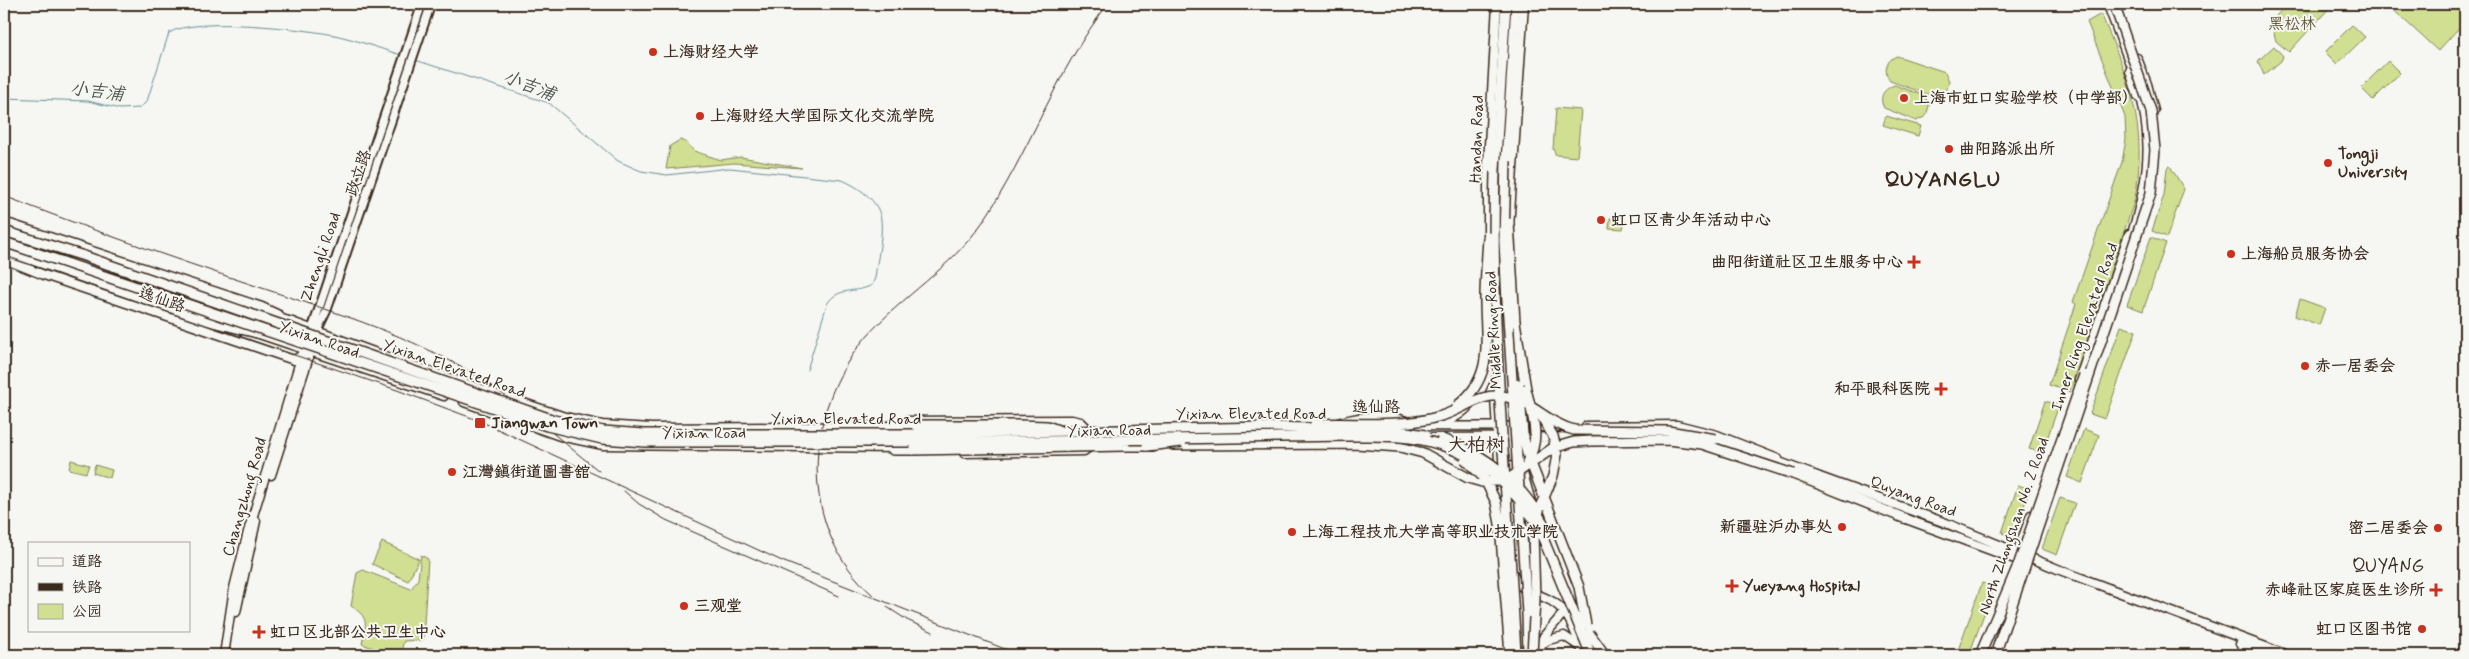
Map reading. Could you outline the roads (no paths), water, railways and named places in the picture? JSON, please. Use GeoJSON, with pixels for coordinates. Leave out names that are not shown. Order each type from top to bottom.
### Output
{"type":"FeatureCollection","features":[{"type":"Feature","properties":{"kind":"highway","name":"Middle Ring Road"},"geometry":{"type":"LineString","coordinates":[[1506,4],[1508,39],[1504,241],[1528,655]]}},
{"type":"Feature","properties":{"kind":"highway","name":"Middle Ring Road"},"geometry":{"type":"LineString","coordinates":[[1516,4],[1508,39],[1495,172],[1493,248],[1516,655]]}},
{"type":"Feature","properties":{"kind":"highway","name":"Inner Ring Elevated Road"},"geometry":{"type":"LineString","coordinates":[[1989,655],[2023,561],[2130,242],[2146,186],[2149,145],[2146,114],[2138,85],[2106,4]]}},
{"type":"Feature","properties":{"kind":"highway","name":"Inner Ring Elevated Road"},"geometry":{"type":"LineString","coordinates":[[1996,655],[2151,193],[2155,150],[2151,111],[2116,4]]}},
{"type":"Feature","properties":{"kind":"highway"},"geometry":{"type":"LineString","coordinates":[[1506,161],[1522,428],[1527,453],[1579,586],[1587,629],[1602,655]]}},
{"type":"Feature","properties":{"kind":"highway"},"geometry":{"type":"LineString","coordinates":[[1432,418],[1452,409],[1465,400],[1477,386],[1484,370],[1486,354],[1486,271],[1495,172]]}},
{"type":"Feature","properties":{"kind":"highway","name":"Yixian Elevated Road"},"geometry":{"type":"LineString","coordinates":[[4,231],[84,256],[554,420],[590,429],[644,434],[1063,432],[1267,427],[1412,432],[1447,441],[1478,454],[1508,476],[1534,507],[1552,544],[1587,629]]}},
{"type":"Feature","properties":{"kind":"highway","name":"Yixian Elevated Road"},"geometry":{"type":"LineString","coordinates":[[4,242],[547,426],[588,436],[639,442],[1088,443],[1211,437],[1394,436],[1422,440],[1453,450],[1489,469],[1521,500],[1538,526],[1592,655]]}},
{"type":"Feature","properties":{"kind":"highway"},"geometry":{"type":"LineString","coordinates":[[4,249],[208,321],[257,333]]}},
{"type":"Feature","properties":{"kind":"highway"},"geometry":{"type":"LineString","coordinates":[[84,256],[117,264],[293,322]]}},
{"type":"Feature","properties":{"kind":"highway"},"geometry":{"type":"LineString","coordinates":[[1515,475],[1531,454],[1536,436],[1520,364],[1516,322]]}},
{"type":"Feature","properties":{"kind":"highway"},"geometry":{"type":"LineString","coordinates":[[1267,427],[1348,422],[1410,422],[1432,418],[1457,410],[1486,396],[1502,396],[1524,402],[1561,426],[1574,430],[1677,431],[1716,440],[1818,477]]}},
{"type":"Feature","properties":{"kind":"highway"},"geometry":{"type":"LineString","coordinates":[[1524,402],[1546,422],[1553,436],[1556,450],[1555,467],[1533,534],[1536,652]]}},
{"type":"Feature","properties":{"kind":"highway"},"geometry":{"type":"LineString","coordinates":[[893,425],[1047,426],[1063,432]]}},
{"type":"Feature","properties":{"kind":"highway"},"geometry":{"type":"LineString","coordinates":[[1148,446],[1211,437]]}},
{"type":"Feature","properties":{"kind":"highway"},"geometry":{"type":"LineString","coordinates":[[893,450],[1126,446],[1392,446],[1423,453],[1478,481],[1498,482],[1515,475],[1548,450],[1568,443],[1668,440],[1710,445],[1793,474],[1904,518]]}},
{"type":"Feature","properties":{"kind":"highway"},"geometry":{"type":"LineString","coordinates":[[1088,443],[1126,446]]}},
{"type":"Feature","properties":{"kind":"highway"},"geometry":{"type":"LineString","coordinates":[[1453,450],[1481,474],[1496,502],[1500,524],[1508,655]]}},
{"type":"Feature","properties":{"kind":"highway"},"geometry":{"type":"LineString","coordinates":[[1982,655],[2023,561]]}},
{"type":"Feature","properties":{"kind":"highway"},"geometry":{"type":"LineString","coordinates":[[1566,596],[1584,653]]}},
{"type":"Feature","properties":{"kind":"main road","name":"Zhengli Road"},"geometry":{"type":"LineString","coordinates":[[315,330],[422,4]]}},
{"type":"Feature","properties":{"kind":"main road","name":"政立路"},"geometry":{"type":"LineString","coordinates":[[305,352],[327,310],[431,4]]}},
{"type":"Feature","properties":{"kind":"main road","name":"Handan Road"},"geometry":{"type":"LineString","coordinates":[[1497,4],[1488,162],[1490,272],[1494,356],[1508,427]]}},
{"type":"Feature","properties":{"kind":"main road"},"geometry":{"type":"LineString","coordinates":[[1515,581],[1512,558],[1505,288],[1524,4]]}},
{"type":"Feature","properties":{"kind":"main road","name":"North Zhongshan No. 2 Road"},"geometry":{"type":"LineString","coordinates":[[2023,561],[2018,552],[2118,268],[2144,182],[2146,144],[2141,109],[2106,4]]}},
{"type":"Feature","properties":{"kind":"main road","name":"North Zhongshan No. 2 Road"},"geometry":{"type":"LineString","coordinates":[[1996,655],[2023,561],[2142,222],[2155,170],[2156,133],[2152,100],[2116,4]]}},
{"type":"Feature","properties":{"kind":"main road"},"geometry":{"type":"LineString","coordinates":[[1488,162],[1497,194],[1497,241]]}},
{"type":"Feature","properties":{"kind":"main road","name":"Yixian Road"},"geometry":{"type":"LineString","coordinates":[[4,222],[262,307],[315,330],[565,417],[602,425],[645,428],[828,428],[893,425],[906,421],[1072,420],[1080,422],[1087,428],[1329,426]]}},
{"type":"Feature","properties":{"kind":"main road","name":"Yixian Road"},"geometry":{"type":"LineString","coordinates":[[4,231],[278,321],[293,322]]}},
{"type":"Feature","properties":{"kind":"main road"},"geometry":{"type":"LineString","coordinates":[[1508,241],[1517,394],[1508,427],[1502,504],[1507,577],[1508,655]]}},
{"type":"Feature","properties":{"kind":"main road","name":"Yixian Road"},"geometry":{"type":"LineString","coordinates":[[4,249],[257,333],[305,352],[554,434],[591,444],[640,447],[827,446],[893,450],[907,453],[1084,451],[1088,443],[1508,438]]}},
{"type":"Feature","properties":{"kind":"main road"},"geometry":{"type":"LineString","coordinates":[[1490,272],[1492,256],[1496,252],[1504,256],[1506,267]]}},
{"type":"Feature","properties":{"kind":"main road","name":"逸仙路"},"geometry":{"type":"LineString","coordinates":[[4,259],[44,275],[294,360],[305,352]]}},
{"type":"Feature","properties":{"kind":"main road","name":"Handan Road"},"geometry":{"type":"LineString","coordinates":[[1490,272],[1497,292],[1508,427]]}},
{"type":"Feature","properties":{"kind":"main road"},"geometry":{"type":"LineString","coordinates":[[1507,328],[1514,340]]}},
{"type":"Feature","properties":{"kind":"main road","name":"Changzhong Road"},"geometry":{"type":"LineString","coordinates":[[224,655],[234,588],[248,532],[305,352]]}},
{"type":"Feature","properties":{"kind":"main road","name":"Changzhong Road"},"geometry":{"type":"LineString","coordinates":[[229,655],[240,592],[257,518],[305,352]]}},
{"type":"Feature","properties":{"kind":"main road"},"geometry":{"type":"LineString","coordinates":[[1425,426],[1449,421],[1466,409],[1484,385],[1494,356]]}},
{"type":"Feature","properties":{"kind":"main road"},"geometry":{"type":"LineString","coordinates":[[1517,394],[1529,416],[1544,424],[1558,427]]}},
{"type":"Feature","properties":{"kind":"main road","name":"逸仙路"},"geometry":{"type":"LineString","coordinates":[[1329,426],[1359,418],[1393,418],[1425,426]]}},
{"type":"Feature","properties":{"kind":"main road","name":"Quyang Road"},"geometry":{"type":"LineString","coordinates":[[1508,427],[1677,425],[1717,434],[1768,454],[1818,477],[2018,552],[2023,561],[2271,655]]}},
{"type":"Feature","properties":{"kind":"main road"},"geometry":{"type":"LineString","coordinates":[[1425,426],[1508,427]]}},
{"type":"Feature","properties":{"kind":"main road"},"geometry":{"type":"LineString","coordinates":[[827,446],[823,444],[821,438],[828,428]]}},
{"type":"Feature","properties":{"kind":"main road"},"geometry":{"type":"LineString","coordinates":[[1553,537],[1551,515],[1533,466],[1534,454],[1548,441],[1594,436]]}},
{"type":"Feature","properties":{"kind":"main road","name":"Quyang Road"},"geometry":{"type":"LineString","coordinates":[[1508,438],[1672,437],[1766,468],[2287,655]]}},
{"type":"Feature","properties":{"kind":"main road"},"geometry":{"type":"LineString","coordinates":[[1429,438],[1453,446],[1480,462]]}},
{"type":"Feature","properties":{"kind":"main road"},"geometry":{"type":"LineString","coordinates":[[1458,438],[1494,478],[1502,504]]}},
{"type":"Feature","properties":{"kind":"main road"},"geometry":{"type":"LineString","coordinates":[[1494,478],[1508,438]]}},
{"type":"Feature","properties":{"kind":"main road"},"geometry":{"type":"LineString","coordinates":[[1508,438],[1531,499],[1533,517]]}},
{"type":"Feature","properties":{"kind":"main road"},"geometry":{"type":"LineString","coordinates":[[1508,438],[1529,480],[1540,511]]}},
{"type":"Feature","properties":{"kind":"main road"},"geometry":{"type":"LineString","coordinates":[[1508,438],[1520,484],[1566,596],[1565,612]]}},
{"type":"Feature","properties":{"kind":"main road"},"geometry":{"type":"LineString","coordinates":[[1544,497],[1546,521]]}},
{"type":"Feature","properties":{"kind":"main road"},"geometry":{"type":"LineString","coordinates":[[1531,499],[1546,521],[1577,602],[1602,655]]}},
{"type":"Feature","properties":{"kind":"main road"},"geometry":{"type":"LineString","coordinates":[[1505,545],[1515,581],[1522,588],[1550,600]]}},
{"type":"Feature","properties":{"kind":"main road"},"geometry":{"type":"LineString","coordinates":[[1512,558],[1522,582],[1565,612],[1584,653]]}},
{"type":"Feature","properties":{"kind":"main road"},"geometry":{"type":"LineString","coordinates":[[1507,577],[1516,629],[1516,655]]}},
{"type":"Feature","properties":{"kind":"main road"},"geometry":{"type":"LineString","coordinates":[[1566,596],[1577,602]]}},
{"type":"Feature","properties":{"kind":"main road"},"geometry":{"type":"LineString","coordinates":[[1536,652],[1544,636],[1565,612],[1577,602]]}},
{"type":"Feature","properties":{"kind":"main road"},"geometry":{"type":"LineString","coordinates":[[1536,652],[1548,640],[1564,636],[1572,639],[1584,653]]}},
{"type":"Feature","properties":{"kind":"waterway","name":"小吉浦"},"geometry":{"type":"LineString","coordinates":[[4,98],[88,101],[120,109],[140,108],[147,101],[169,33],[182,28],[202,25],[278,27],[324,33],[347,38],[401,55]]}},
{"type":"Feature","properties":{"kind":"waterway","name":"小吉浦"},"geometry":{"type":"LineString","coordinates":[[415,60],[549,103],[618,161],[641,171],[667,175],[730,168],[842,180],[861,190],[877,207],[880,213],[881,242],[875,278],[872,285],[866,288],[842,292],[831,298],[827,304],[807,370]]}},
{"type":"Feature","properties":{"kind":"railway"},"geometry":{"type":"LineString","coordinates":[[874,596],[849,569],[831,538],[821,504],[817,469],[820,434],[830,399],[845,367],[866,337],[895,308],[941,268],[982,223],[1014,169],[1073,56],[1108,4]]}},
{"type":"Feature","properties":{"kind":"railway"},"geometry":{"type":"LineString","coordinates":[[4,196],[159,253],[360,321],[412,342],[463,368],[499,391],[599,471]]}},
{"type":"Feature","properties":{"kind":"railway"},"geometry":{"type":"LineString","coordinates":[[4,256],[397,390],[480,421],[782,561],[1020,655]]}},
{"type":"Feature","properties":{"kind":"railway"},"geometry":{"type":"LineString","coordinates":[[624,491],[639,504],[666,520],[839,596]]}},
{"type":"Feature","properties":{"kind":"railway"},"geometry":{"type":"LineString","coordinates":[[887,607],[907,620],[933,632]]}},
{"type":"Feature","properties":{"kind":"place","name":"上海财经大学"},"geometry":{"type":"Point","coordinates":[653,52]}},
{"type":"Feature","properties":{"kind":"place","name":"上海市虹口实验学校（中学部）"},"geometry":{"type":"Point","coordinates":[1904,98]}},
{"type":"Feature","properties":{"kind":"place","name":"上海财经大学国际文化交流学院"},"geometry":{"type":"Point","coordinates":[700,116]}},
{"type":"Feature","properties":{"kind":"place","name":"曲阳路派出所"},"geometry":{"type":"Point","coordinates":[1949,149]}},
{"type":"Feature","properties":{"kind":"place","name":"Tongji University"},"geometry":{"type":"Point","coordinates":[2328,163]}},
{"type":"Feature","properties":{"kind":"place","name":"虹口区青少年活动中心"},"geometry":{"type":"Point","coordinates":[1601,220]}},
{"type":"Feature","properties":{"kind":"place","name":"上海船员服务协会"},"geometry":{"type":"Point","coordinates":[2231,254]}},
{"type":"Feature","properties":{"kind":"place","name":"曲阳街道社区卫生服务中心"},"geometry":{"type":"Point","coordinates":[1914,262]}},
{"type":"Feature","properties":{"kind":"place","name":"赤一居委会"},"geometry":{"type":"Point","coordinates":[2305,366]}},
{"type":"Feature","properties":{"kind":"place","name":"和平眼科医院"},"geometry":{"type":"Point","coordinates":[1941,389]}},
{"type":"Feature","properties":{"kind":"place","name":"Jiangwan Town"},"geometry":{"type":"Point","coordinates":[480,423]}},
{"type":"Feature","properties":{"kind":"place","name":"江灣鎮街道圖書舘"},"geometry":{"type":"Point","coordinates":[452,472]}},
{"type":"Feature","properties":{"kind":"place","name":"新疆驻沪办事处"},"geometry":{"type":"Point","coordinates":[1842,527]}},
{"type":"Feature","properties":{"kind":"place","name":"密二居委会"},"geometry":{"type":"Point","coordinates":[2438,528]}},
{"type":"Feature","properties":{"kind":"place","name":"上海工程技术大学高等职业技术学院"},"geometry":{"type":"Point","coordinates":[1292,532]}},
{"type":"Feature","properties":{"kind":"place","name":"Yueyang Hospital"},"geometry":{"type":"Point","coordinates":[1732,586]}},
{"type":"Feature","properties":{"kind":"place","name":"赤峰社区家庭医生诊所"},"geometry":{"type":"Point","coordinates":[2436,590]}},
{"type":"Feature","properties":{"kind":"place","name":"三观堂"},"geometry":{"type":"Point","coordinates":[684,606]}},
{"type":"Feature","properties":{"kind":"place","name":"虹口区图书馆"},"geometry":{"type":"Point","coordinates":[2422,629]}},
{"type":"Feature","properties":{"kind":"place","name":"虹口区北部公共卫生中心"},"geometry":{"type":"Point","coordinates":[259,632]}},
{"type":"Feature","properties":{"kind":"district","name":"QUYANGLU"},"geometry":{"type":"Point","coordinates":[1943,180]}},
{"type":"Feature","properties":{"kind":"district","name":"大柏树"},"geometry":{"type":"Point","coordinates":[1476,445]}},
{"type":"Feature","properties":{"kind":"district","name":"QUYANG"},"geometry":{"type":"Point","coordinates":[2388,566]}},
{"type":"Feature","properties":{"kind":"park label","name":"黑松林"},"geometry":{"type":"Point","coordinates":[2292,24]}}]}
